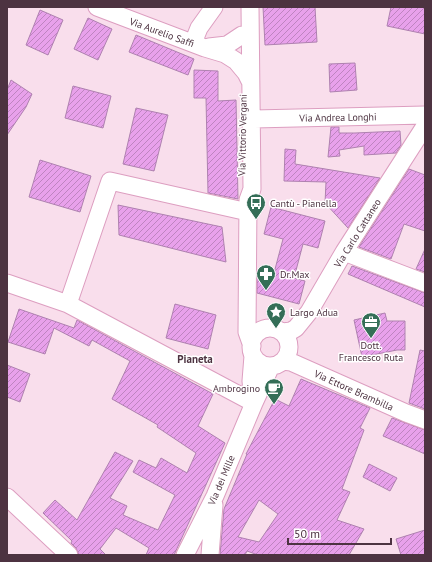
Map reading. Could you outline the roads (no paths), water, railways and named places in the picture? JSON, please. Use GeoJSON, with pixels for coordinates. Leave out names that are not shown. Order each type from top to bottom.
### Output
{"type":"FeatureCollection","features":[{"type":"Feature","properties":{"kind":"street","name":"Via Aurelio Saffi"},"geometry":{"type":"LineString","coordinates":[[97,7],[225,54],[236,61],[245,81]]}},
{"type":"Feature","properties":{"kind":"street"},"geometry":{"type":"LineString","coordinates":[[199,45],[199,28],[214,7]]}},
{"type":"Feature","properties":{"kind":"street","name":"Via Vittorio Vergani"},"geometry":{"type":"LineString","coordinates":[[241,7],[245,81],[251,119],[252,189],[248,206],[247,332],[253,351]]}},
{"type":"Feature","properties":{"kind":"street","name":"Via Vittorio Vergani"},"geometry":{"type":"LineString","coordinates":[[248,206],[241,189],[245,81],[250,7]]}},
{"type":"Feature","properties":{"kind":"street","name":"Via Aurelio Saffi"},"geometry":{"type":"LineString","coordinates":[[199,45],[227,45],[242,35]]}},
{"type":"Feature","properties":{"kind":"street","name":"Via Aurelio Saffi"},"geometry":{"type":"LineString","coordinates":[[199,45],[229,68],[237,79],[245,81]]}},
{"type":"Feature","properties":{"kind":"street","name":"Via Andrea Longhi"},"geometry":{"type":"LineString","coordinates":[[251,119],[425,115]]}},
{"type":"Feature","properties":{"kind":"street","name":"Via Carlo Cattaneo"},"geometry":{"type":"LineString","coordinates":[[278,330],[291,331],[301,323],[309,312],[344,252],[425,126]]}},
{"type":"Feature","properties":{"kind":"street"},"geometry":{"type":"LineString","coordinates":[[68,304],[110,181],[248,206]]}},
{"type":"Feature","properties":{"kind":"street"},"geometry":{"type":"LineString","coordinates":[[344,252],[425,282]]}},
{"type":"Feature","properties":{"kind":"street"},"geometry":{"type":"LineString","coordinates":[[7,283],[68,304],[254,403]]}},
{"type":"Feature","properties":{"kind":"street","name":"Via Vittorio Vergani"},"geometry":{"type":"LineString","coordinates":[[247,288],[260,319],[264,324],[278,330]]}},
{"type":"Feature","properties":{"kind":"street"},"geometry":{"type":"LineString","coordinates":[[253,351],[257,362],[267,367],[277,363],[289,350],[288,343],[278,330],[263,330],[256,335],[253,351],[251,381],[254,403]]}},
{"type":"Feature","properties":{"kind":"street","name":"Via Ettore Brambilla"},"geometry":{"type":"LineString","coordinates":[[277,363],[291,362],[425,420]]}},
{"type":"Feature","properties":{"kind":"street","name":"Via dei Mille"},"geometry":{"type":"LineString","coordinates":[[185,555],[215,496],[254,403],[277,363]]}},
{"type":"Feature","properties":{"kind":"street"},"geometry":{"type":"LineString","coordinates":[[210,555],[215,496]]}},
{"type":"Feature","properties":{"kind":"street"},"geometry":{"type":"LineString","coordinates":[[7,497],[69,555]]}},
{"type":"Feature","properties":{"kind":"place","name":"Cantù - Pianella"},"geometry":{"type":"Point","coordinates":[256,220]}},
{"type":"Feature","properties":{"kind":"place","name":"Dr.Max"},"geometry":{"type":"Point","coordinates":[266,291]}},
{"type":"Feature","properties":{"kind":"place","name":"Largo Adua"},"geometry":{"type":"Point","coordinates":[276,329]}},
{"type":"Feature","properties":{"kind":"place","name":"Dott. Francesco Ruta"},"geometry":{"type":"Point","coordinates":[371,339]}},
{"type":"Feature","properties":{"kind":"place","name":"Ambrogino"},"geometry":{"type":"Point","coordinates":[274,405]}},
{"type":"Feature","properties":{"kind":"district","name":"Pianeta"},"geometry":{"type":"Point","coordinates":[195,359]}}]}
